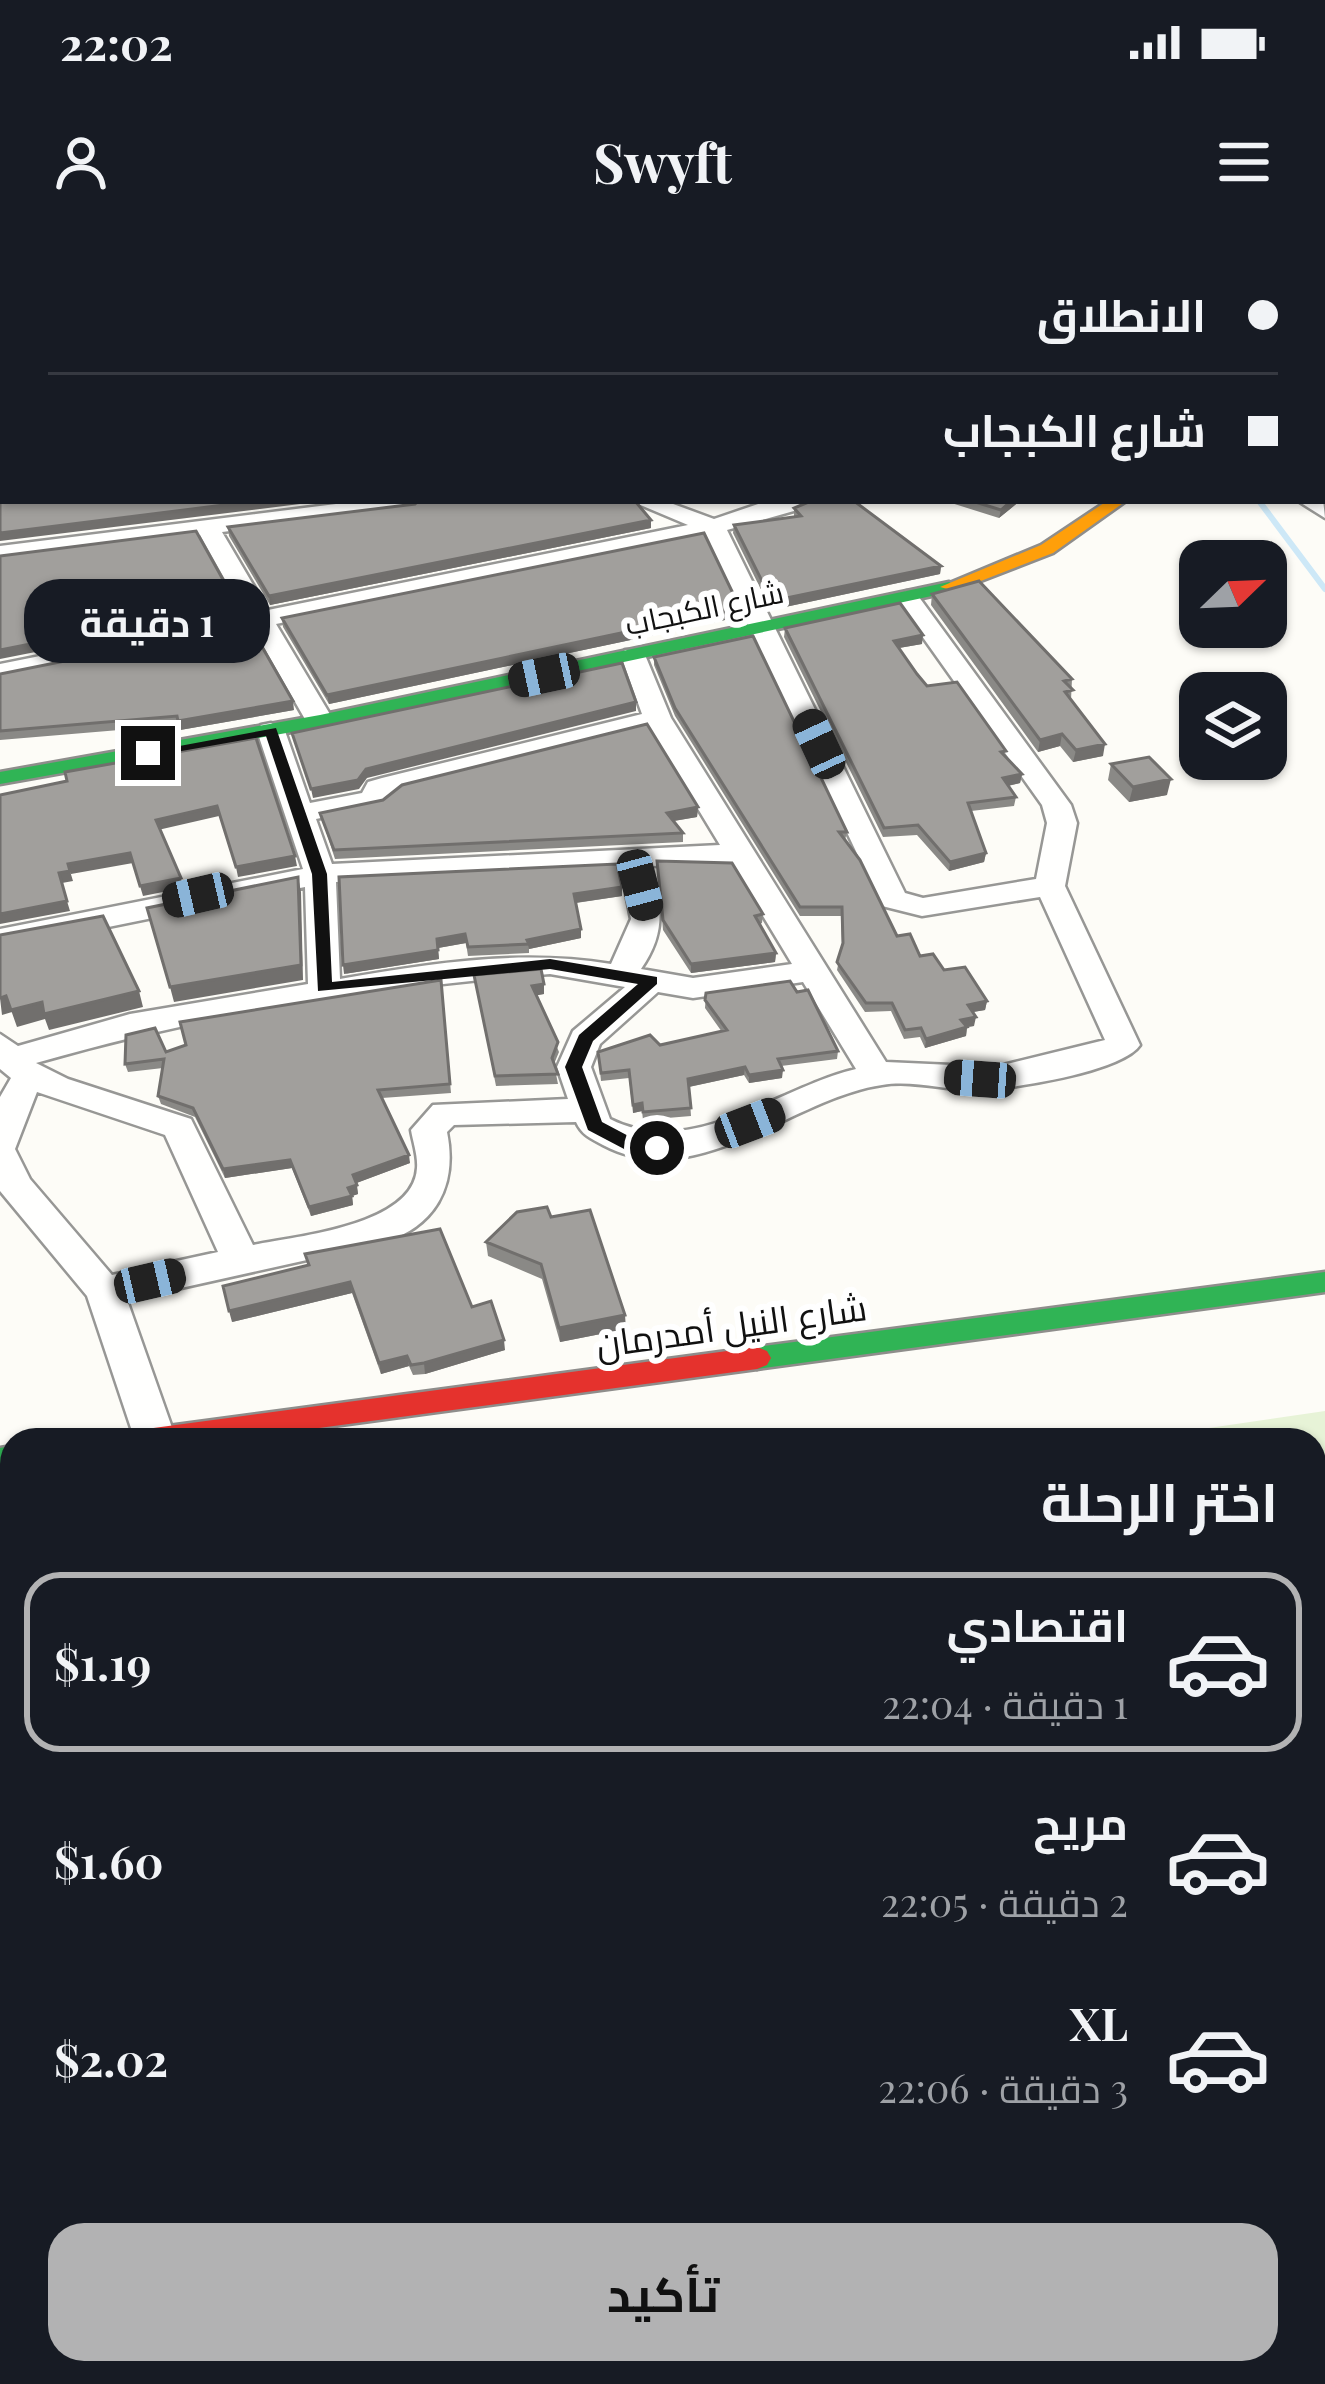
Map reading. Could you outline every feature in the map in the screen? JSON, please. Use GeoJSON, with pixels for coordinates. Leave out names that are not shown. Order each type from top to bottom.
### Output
{"type":"FeatureCollection","features":[{"type":"Feature","properties":{"kind":"main road","name":"شارع الكبجاب"},"geometry":{"type":"LineString","coordinates":[[0,778],[271,731],[907,598],[1008,568],[1077,532],[1114,504]]}},
{"type":"Feature","properties":{"kind":"main road","name":"شارع النيل أمدرمان"},"geometry":{"type":"LineString","coordinates":[[237,1428],[1325,1282]]}},
{"type":"Feature","properties":{"kind":"street"},"geometry":{"type":"LineString","coordinates":[[0,553],[209,531],[394,504]]}},
{"type":"Feature","properties":{"kind":"street"},"geometry":{"type":"LineString","coordinates":[[651,504],[714,527],[892,899],[922,907],[1050,886]]}},
{"type":"Feature","properties":{"kind":"street"},"geometry":{"type":"LineString","coordinates":[[0,672],[714,527],[764,505]]}},
{"type":"Feature","properties":{"kind":"street"},"geometry":{"type":"LineString","coordinates":[[209,531],[320,721]]}},
{"type":"Feature","properties":{"kind":"street"},"geometry":{"type":"LineString","coordinates":[[634,859],[650,922],[636,977],[577,1052],[574,1067],[586,1110],[610,1138],[657,1148],[750,1123],[876,1074],[980,1079],[1105,1054],[1123,1045],[1119,1027],[1050,886],[1061,823],[1056,805],[907,598]]}},
{"type":"Feature","properties":{"kind":"street"},"geometry":{"type":"LineString","coordinates":[[634,656],[657,718],[876,1074]]}},
{"type":"Feature","properties":{"kind":"street"},"geometry":{"type":"LineString","coordinates":[[302,813],[373,799],[378,788],[392,784],[657,718]]}},
{"type":"Feature","properties":{"kind":"street"},"geometry":{"type":"LineString","coordinates":[[271,731],[320,874],[324,988]]}},
{"type":"Feature","properties":{"kind":"street"},"geometry":{"type":"LineString","coordinates":[[0,939],[320,874],[742,853]]}},
{"type":"Feature","properties":{"kind":"street"},"geometry":{"type":"LineString","coordinates":[[12,1061],[130,1025],[324,988],[526,964],[709,988],[814,970]]}},
{"type":"Feature","properties":{"kind":"street"},"geometry":{"type":"LineString","coordinates":[[0,1144],[9,1112],[12,1061]]}},
{"type":"Feature","properties":{"kind":"street"},"geometry":{"type":"LineString","coordinates":[[12,1061],[179,1127],[241,1259]]}},
{"type":"Feature","properties":{"kind":"street"},"geometry":{"type":"LineString","coordinates":[[104,1292],[241,1259],[350,1240],[401,1220],[433,1184],[436,1166],[429,1130],[445,1114],[586,1110]]}},
{"type":"Feature","properties":{"kind":"street"},"geometry":{"type":"LineString","coordinates":[[0,1155],[15,1186],[104,1292],[151,1428]]}},
{"type":"Feature","properties":{"kind":"green space"},"geometry":{"type":"Polygon","coordinates":[[[1325,1411],[1325,1428],[1209,1428],[1325,1411]]]}},
{"type":"Feature","properties":{"kind":"building"},"geometry":{"type":"Polygon","coordinates":[[[0,504],[232,504],[0,533],[0,504]]]}},
{"type":"Feature","properties":{"kind":"building"},"geometry":{"type":"Polygon","coordinates":[[[415,504],[638,504],[651,520],[269,596],[228,527],[415,504]]]}},
{"type":"Feature","properties":{"kind":"building"},"geometry":{"type":"Polygon","coordinates":[[[858,504],[941,566],[772,601],[734,525],[801,516],[794,508],[858,504]]]}},
{"type":"Feature","properties":{"kind":"building"},"geometry":{"type":"Polygon","coordinates":[[[196,531],[236,603],[0,650],[0,556],[196,531]]]}},
{"type":"Feature","properties":{"kind":"building"},"geometry":{"type":"Polygon","coordinates":[[[704,533],[740,608],[327,695],[282,618],[704,533]]]}},
{"type":"Feature","properties":{"kind":"building"},"geometry":{"type":"Polygon","coordinates":[[[979,581],[1072,679],[1064,681],[1073,690],[1065,692],[1105,744],[1076,750],[1062,734],[1040,740],[932,594],[979,581]]]}},
{"type":"Feature","properties":{"kind":"building"},"geometry":{"type":"Polygon","coordinates":[[[900,603],[923,635],[894,641],[917,674],[927,686],[957,682],[1006,751],[1001,752],[1022,774],[1003,778],[1016,797],[968,803],[986,853],[950,862],[918,825],[884,828],[785,628],[900,603]]]}},
{"type":"Feature","properties":{"kind":"building"},"geometry":{"type":"Polygon","coordinates":[[[249,624],[293,701],[178,721],[177,716],[0,731],[0,674],[249,624]]]}},
{"type":"Feature","properties":{"kind":"building"},"geometry":{"type":"Polygon","coordinates":[[[753,636],[847,832],[839,832],[860,860],[897,936],[910,934],[920,956],[933,954],[944,970],[965,967],[987,1001],[968,1005],[976,1017],[961,1020],[967,1027],[926,1039],[921,1028],[905,1030],[892,1003],[866,1003],[837,962],[843,943],[842,907],[800,907],[675,708],[654,657],[753,636]]]}},
{"type":"Feature","properties":{"kind":"building"},"geometry":{"type":"Polygon","coordinates":[[[622,663],[636,702],[366,769],[358,780],[311,789],[292,733],[622,663]]]}},
{"type":"Feature","properties":{"kind":"building"},"geometry":{"type":"Polygon","coordinates":[[[647,724],[698,807],[667,813],[683,833],[334,850],[320,813],[383,800],[402,785],[647,724]]]}},
{"type":"Feature","properties":{"kind":"building"},"geometry":{"type":"Polygon","coordinates":[[[256,738],[295,856],[236,867],[217,806],[156,820],[181,878],[140,886],[130,853],[68,864],[70,871],[59,873],[67,901],[0,914],[0,795],[67,781],[65,772],[256,738]]]}},
{"type":"Feature","properties":{"kind":"building"},"geometry":{"type":"Polygon","coordinates":[[[1149,757],[1171,779],[1133,787],[1111,764],[1149,757]]]}},
{"type":"Feature","properties":{"kind":"building"},"geometry":{"type":"Polygon","coordinates":[[[657,861],[732,863],[763,914],[755,916],[776,953],[691,964],[663,920],[657,861]]]}},
{"type":"Feature","properties":{"kind":"building"},"geometry":{"type":"Polygon","coordinates":[[[617,864],[622,887],[574,894],[581,929],[527,940],[529,944],[468,947],[465,934],[437,939],[438,950],[343,965],[339,877],[617,864]]]}},
{"type":"Feature","properties":{"kind":"building"},"geometry":{"type":"Polygon","coordinates":[[[298,877],[301,965],[170,987],[147,908],[298,877]]]}},
{"type":"Feature","properties":{"kind":"building"},"geometry":{"type":"Polygon","coordinates":[[[103,916],[139,991],[44,1014],[42,1002],[11,1010],[6,996],[0,998],[0,935],[103,916]]]}},
{"type":"Feature","properties":{"kind":"building"},"geometry":{"type":"Polygon","coordinates":[[[541,969],[544,984],[532,986],[558,1042],[552,1058],[558,1074],[495,1076],[474,975],[541,969]]]}},
{"type":"Feature","properties":{"kind":"building"},"geometry":{"type":"Polygon","coordinates":[[[441,980],[450,1084],[378,1090],[409,1155],[353,1175],[357,1185],[348,1188],[352,1196],[309,1207],[290,1160],[223,1169],[193,1108],[158,1096],[164,1059],[125,1064],[126,1035],[155,1028],[166,1052],[186,1045],[180,1022],[441,980]]]}},
{"type":"Feature","properties":{"kind":"building"},"geometry":{"type":"Polygon","coordinates":[[[790,981],[797,992],[808,990],[838,1051],[778,1059],[783,1070],[749,1075],[745,1067],[688,1079],[691,1108],[643,1112],[642,1103],[633,1105],[629,1070],[601,1073],[598,1052],[650,1035],[660,1045],[727,1030],[705,1000],[706,993],[790,981]]]}},
{"type":"Feature","properties":{"kind":"building"},"geometry":{"type":"Polygon","coordinates":[[[547,1207],[551,1217],[590,1210],[625,1315],[559,1328],[541,1264],[486,1242],[517,1212],[547,1207]]]}},
{"type":"Feature","properties":{"kind":"building"},"geometry":{"type":"Polygon","coordinates":[[[440,1229],[472,1307],[491,1301],[504,1340],[424,1363],[411,1365],[407,1356],[379,1363],[350,1282],[229,1311],[223,1286],[309,1265],[305,1254],[440,1229]]]}},
{"type":"Feature","properties":{"kind":"waterway"},"geometry":{"type":"LineString","coordinates":[[1261,504],[1325,589]]}},
{"type":"Feature","properties":{"kind":"traffic: fast"},"geometry":{"type":"LineString","coordinates":[[0,778],[320,721],[949,587]]}},
{"type":"Feature","properties":{"kind":"traffic: fast"},"geometry":{"type":"LineString","coordinates":[[757,1358],[1325,1282]]}},
{"type":"Feature","properties":{"kind":"traffic: slow"},"geometry":{"type":"LineString","coordinates":[[949,587],[1047,549],[1114,504]]}},
{"type":"Feature","properties":{"kind":"traffic: jam"},"geometry":{"type":"LineString","coordinates":[[235,1428],[757,1358]]}},
{"type":"Feature","properties":{"kind":"route"},"geometry":{"type":"LineString","coordinates":[[148,753],[271,731],[320,874],[324,988],[526,964],[573,965],[651,981],[585,1039],[574,1067],[595,1126],[632,1146],[657,1148]]}}]}
